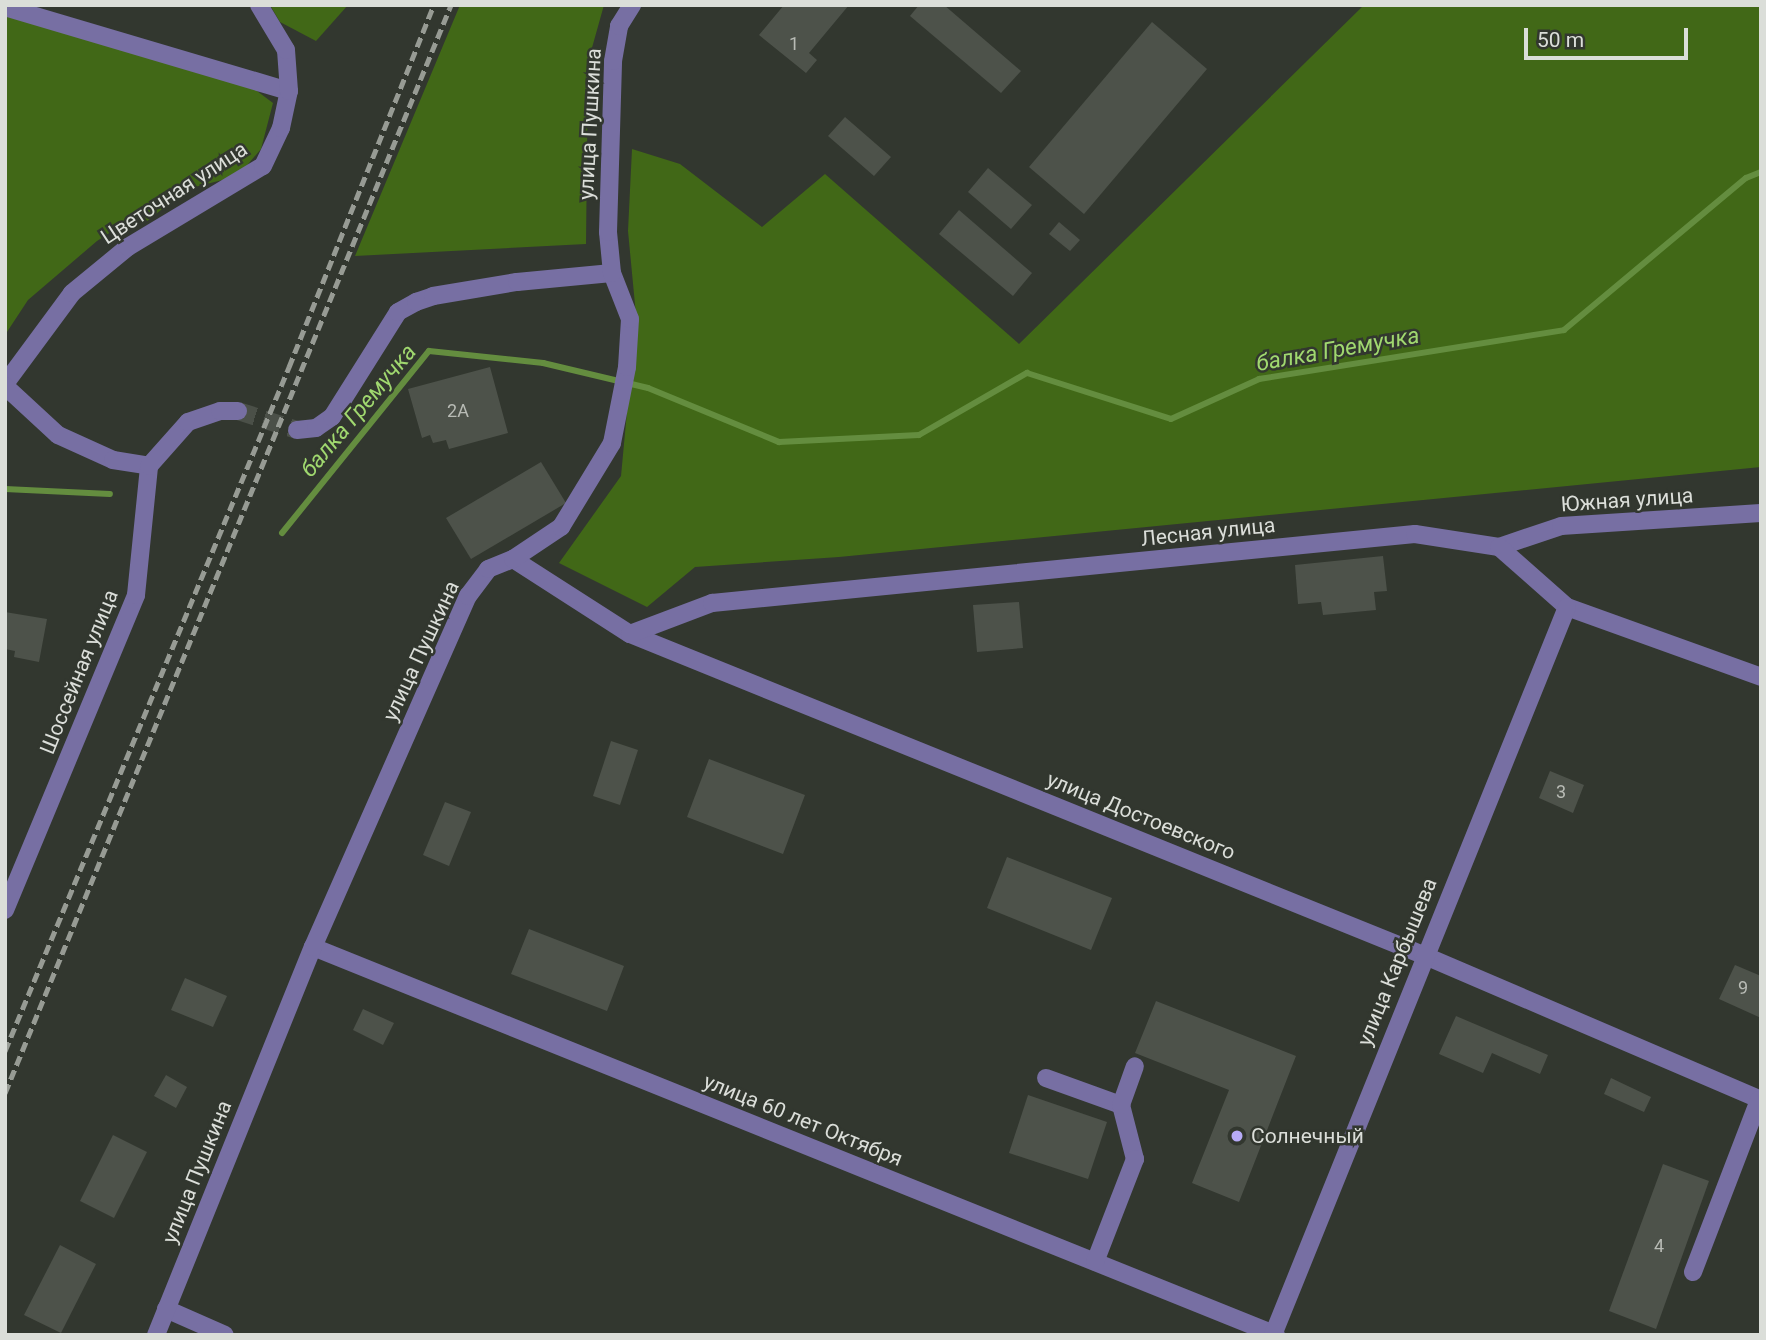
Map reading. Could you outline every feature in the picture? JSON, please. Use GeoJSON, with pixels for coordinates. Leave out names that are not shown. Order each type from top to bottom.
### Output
{"type":"FeatureCollection","features":[{"type":"Feature","properties":{"kind":"street","name":"Цветочная улица"},"geometry":{"type":"LineString","coordinates":[[149,466],[113,460],[58,435],[5,385],[72,293],[128,247],[263,166],[281,128],[289,91],[286,50],[259,5]]}},
{"type":"Feature","properties":{"kind":"street","name":"улица Пушкина"},"geometry":{"type":"LineString","coordinates":[[156,1335],[313,947],[468,596],[488,569],[513,559],[561,527],[612,443],[627,367],[630,319],[612,273],[608,232],[613,61],[619,26],[632,5]]}},
{"type":"Feature","properties":{"kind":"street"},"geometry":{"type":"LineString","coordinates":[[5,8],[289,91]]}},
{"type":"Feature","properties":{"kind":"street"},"geometry":{"type":"LineString","coordinates":[[297,430],[317,428],[332,417],[398,312],[415,302],[433,296],[517,282],[612,273]]}},
{"type":"Feature","properties":{"kind":"street"},"geometry":{"type":"LineString","coordinates":[[149,466],[188,422],[213,413],[237,411]]}},
{"type":"Feature","properties":{"kind":"street","name":"Шоссейная улица"},"geometry":{"type":"LineString","coordinates":[[5,910],[136,596],[149,466]]}},
{"type":"Feature","properties":{"kind":"street","name":"Южная улица"},"geometry":{"type":"LineString","coordinates":[[1499,547],[1561,526],[1761,513]]}},
{"type":"Feature","properties":{"kind":"street","name":"Лесная улица"},"geometry":{"type":"LineString","coordinates":[[631,634],[712,603],[726,601],[1415,534],[1499,547]]}},
{"type":"Feature","properties":{"kind":"street"},"geometry":{"type":"LineString","coordinates":[[1499,547],[1567,607],[1761,677]]}},
{"type":"Feature","properties":{"kind":"street","name":"улица Достоевского"},"geometry":{"type":"LineString","coordinates":[[513,559],[631,634],[1423,956],[1760,1100]]}},
{"type":"Feature","properties":{"kind":"street","name":"улица Карбышева"},"geometry":{"type":"LineString","coordinates":[[1274,1334],[1423,956],[1567,607]]}},
{"type":"Feature","properties":{"kind":"street","name":"улица 60 лет Октября"},"geometry":{"type":"LineString","coordinates":[[313,947],[1274,1334]]}},
{"type":"Feature","properties":{"kind":"street"},"geometry":{"type":"LineString","coordinates":[[1095,1262],[1135,1159],[1121,1105],[1135,1066]]}},
{"type":"Feature","properties":{"kind":"street"},"geometry":{"type":"LineString","coordinates":[[1046,1078],[1121,1105]]}},
{"type":"Feature","properties":{"kind":"street"},"geometry":{"type":"LineString","coordinates":[[1693,1272],[1760,1100]]}},
{"type":"Feature","properties":{"kind":"street"},"geometry":{"type":"LineString","coordinates":[[166,1309],[225,1335]]}},
{"type":"Feature","properties":{"kind":"green space"},"geometry":{"type":"Polygon","coordinates":[[[270,5],[348,5],[316,41],[280,22],[270,5]]]}},
{"type":"Feature","properties":{"kind":"green space"},"geometry":{"type":"Polygon","coordinates":[[[460,5],[604,5],[588,62],[586,244],[355,256],[460,5]]]}},
{"type":"Feature","properties":{"kind":"green space"},"geometry":{"type":"Polygon","coordinates":[[[1364,5],[1761,5],[1761,467],[839,557],[695,567],[647,607],[559,563],[621,476],[636,315],[628,231],[632,149],[680,164],[762,227],[825,174],[1019,344],[1364,5]]]}},
{"type":"Feature","properties":{"kind":"green space"},"geometry":{"type":"Polygon","coordinates":[[[5,15],[249,85],[273,103],[261,149],[238,176],[187,189],[146,222],[134,217],[97,241],[28,300],[5,335],[5,15]]]}},
{"type":"Feature","properties":{"kind":"building"},"geometry":{"type":"Polygon","coordinates":[[[784,5],[849,5],[809,53],[817,60],[806,73],[759,35],[784,5]]]}},
{"type":"Feature","properties":{"kind":"building"},"geometry":{"type":"Polygon","coordinates":[[[919,5],[944,5],[1021,71],[1001,93],[910,16],[919,5]]]}},
{"type":"Feature","properties":{"kind":"building"},"geometry":{"type":"Polygon","coordinates":[[[1152,22],[1207,69],[1084,214],[1029,167],[1152,22]]]}},
{"type":"Feature","properties":{"kind":"building"},"geometry":{"type":"Polygon","coordinates":[[[845,117],[891,157],[874,176],[828,136],[845,117]]]}},
{"type":"Feature","properties":{"kind":"building"},"geometry":{"type":"Polygon","coordinates":[[[988,168],[1032,205],[1011,229],[968,192],[988,168]]]}},
{"type":"Feature","properties":{"kind":"building"},"geometry":{"type":"Polygon","coordinates":[[[959,210],[1032,273],[1013,296],[939,234],[959,210]]]}},
{"type":"Feature","properties":{"kind":"building"},"geometry":{"type":"Polygon","coordinates":[[[1059,222],[1080,240],[1070,251],[1049,234],[1059,222]]]}},
{"type":"Feature","properties":{"kind":"building"},"geometry":{"type":"Polygon","coordinates":[[[490,367],[508,433],[449,449],[446,440],[433,443],[430,435],[422,438],[408,389],[490,367]]]}},
{"type":"Feature","properties":{"kind":"building"},"geometry":{"type":"Polygon","coordinates":[[[541,462],[566,503],[471,559],[446,518],[541,462]]]}},
{"type":"Feature","properties":{"kind":"building"},"geometry":{"type":"Polygon","coordinates":[[[1383,556],[1387,591],[1374,592],[1376,610],[1323,615],[1321,602],[1298,604],[1295,565],[1383,556]]]}},
{"type":"Feature","properties":{"kind":"building"},"geometry":{"type":"Polygon","coordinates":[[[1019,602],[1023,648],[977,652],[973,605],[1019,602]]]}},
{"type":"Feature","properties":{"kind":"building"},"geometry":{"type":"Polygon","coordinates":[[[5,612],[47,619],[39,662],[14,657],[15,651],[5,649],[5,612]]]}},
{"type":"Feature","properties":{"kind":"building"},"geometry":{"type":"Polygon","coordinates":[[[611,741],[638,750],[620,805],[593,796],[611,741]]]}},
{"type":"Feature","properties":{"kind":"building"},"geometry":{"type":"Polygon","coordinates":[[[709,759],[805,795],[783,854],[687,817],[709,759]]]}},
{"type":"Feature","properties":{"kind":"building"},"geometry":{"type":"Polygon","coordinates":[[[1550,771],[1584,785],[1573,813],[1539,798],[1550,771]]]}},
{"type":"Feature","properties":{"kind":"building"},"geometry":{"type":"Polygon","coordinates":[[[445,802],[471,812],[449,866],[423,855],[445,802]]]}},
{"type":"Feature","properties":{"kind":"building"},"geometry":{"type":"Polygon","coordinates":[[[1007,857],[1112,898],[1091,950],[987,908],[1007,857]]]}},
{"type":"Feature","properties":{"kind":"building"},"geometry":{"type":"Polygon","coordinates":[[[529,929],[624,966],[607,1011],[511,974],[529,929]]]}},
{"type":"Feature","properties":{"kind":"building"},"geometry":{"type":"Polygon","coordinates":[[[1735,965],[1761,976],[1761,1018],[1719,999],[1735,965]]]}},
{"type":"Feature","properties":{"kind":"building"},"geometry":{"type":"Polygon","coordinates":[[[185,978],[227,996],[213,1027],[171,1010],[185,978]]]}},
{"type":"Feature","properties":{"kind":"building","name":"Солнечный"},"geometry":{"type":"Polygon","coordinates":[[[1156,1001],[1296,1056],[1239,1202],[1192,1183],[1229,1090],[1135,1053],[1156,1001]]]}},
{"type":"Feature","properties":{"kind":"building"},"geometry":{"type":"Polygon","coordinates":[[[363,1009],[394,1023],[383,1045],[353,1030],[363,1009]]]}},
{"type":"Feature","properties":{"kind":"building"},"geometry":{"type":"Polygon","coordinates":[[[1456,1016],[1548,1055],[1540,1074],[1492,1053],[1483,1073],[1439,1054],[1456,1016]]]}},
{"type":"Feature","properties":{"kind":"building"},"geometry":{"type":"Polygon","coordinates":[[[166,1075],[187,1087],[176,1108],[154,1096],[166,1075]]]}},
{"type":"Feature","properties":{"kind":"building"},"geometry":{"type":"Polygon","coordinates":[[[1611,1078],[1651,1097],[1644,1112],[1604,1094],[1611,1078]]]}},
{"type":"Feature","properties":{"kind":"building"},"geometry":{"type":"Polygon","coordinates":[[[1028,1095],[1107,1122],[1088,1179],[1009,1153],[1028,1095]]]}},
{"type":"Feature","properties":{"kind":"building"},"geometry":{"type":"Polygon","coordinates":[[[113,1135],[147,1152],[114,1218],[80,1201],[113,1135]]]}},
{"type":"Feature","properties":{"kind":"building"},"geometry":{"type":"Polygon","coordinates":[[[1663,1164],[1709,1181],[1656,1329],[1609,1311],[1663,1164]]]}},
{"type":"Feature","properties":{"kind":"building"},"geometry":{"type":"Polygon","coordinates":[[[60,1245],[96,1264],[61,1333],[24,1315],[60,1245]]]}},
{"type":"Feature","properties":{"kind":"waterway","name":"балка Гремучка"},"geometry":{"type":"LineString","coordinates":[[282,533],[429,351],[543,363],[648,388],[779,442],[919,435],[1027,373],[1171,419],[1259,379],[1564,330],[1746,178],[1761,172]]}},
{"type":"Feature","properties":{"kind":"waterway","name":"балка Гремучка"},"geometry":{"type":"LineString","coordinates":[[5,489],[110,494]]}},
{"type":"Feature","properties":{"kind":"tunnel"},"geometry":{"type":"LineString","coordinates":[[238,411],[297,430]]}},
{"type":"Feature","properties":{"kind":"railway"},"geometry":{"type":"LineString","coordinates":[[5,1051],[289,367],[434,5]]}},
{"type":"Feature","properties":{"kind":"railway"},"geometry":{"type":"LineString","coordinates":[[5,1093],[451,5]]}},
{"type":"Feature","properties":{"kind":"place","name":"Солнечный"},"geometry":{"type":"Point","coordinates":[1237,1136]}}]}
